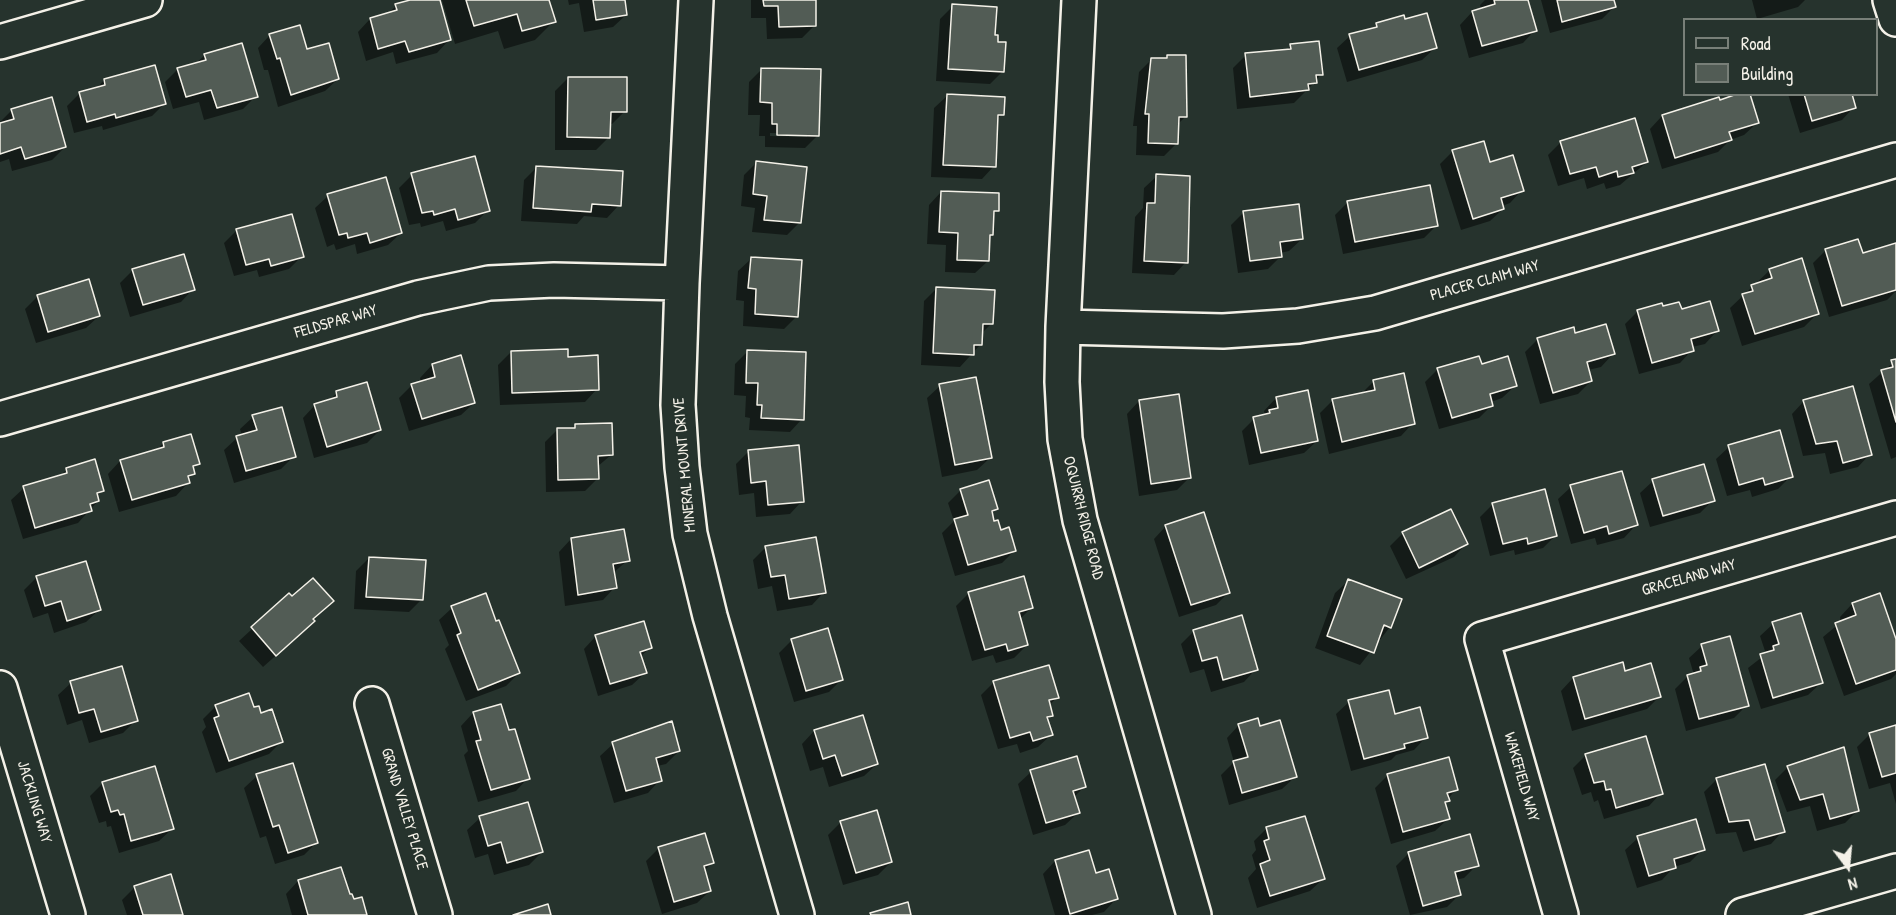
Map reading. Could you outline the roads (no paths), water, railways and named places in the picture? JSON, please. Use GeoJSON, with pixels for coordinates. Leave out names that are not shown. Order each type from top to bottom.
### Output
{"type":"FeatureCollection","features":[{"type":"Feature","properties":{"kind":"street"},"geometry":{"type":"LineString","coordinates":[[0,42],[145,0]]}},
{"type":"Feature","properties":{"kind":"street","name":"MINERAL MOUNT DRIVE"},"geometry":{"type":"LineString","coordinates":[[696,0],[678,405],[690,534],[710,615],[797,915]]}},
{"type":"Feature","properties":{"kind":"street","name":"OQUIRRH RIDGE ROAD"},"geometry":{"type":"LineString","coordinates":[[1079,0],[1063,327],[1062,410],[1074,494],[1194,915]]}},
{"type":"Feature","properties":{"kind":"street"},"geometry":{"type":"LineString","coordinates":[[1890,0],[1896,19]]}},
{"type":"Feature","properties":{"kind":"street","name":"PLACER CLAIM WAY"},"geometry":{"type":"LineString","coordinates":[[1063,327],[1223,331],[1299,326],[1375,313],[1896,160]]}},
{"type":"Feature","properties":{"kind":"street","name":"FELDSPAR WAY"},"geometry":{"type":"LineString","coordinates":[[0,419],[418,298],[489,284],[554,280],[682,283]]}},
{"type":"Feature","properties":{"kind":"street","name":"GRACELAND WAY"},"geometry":{"type":"LineString","coordinates":[[1482,639],[1896,518]]}},
{"type":"Feature","properties":{"kind":"street","name":"WAKEFIELD WAY"},"geometry":{"type":"LineString","coordinates":[[1482,639],[1561,915]]}},
{"type":"Feature","properties":{"kind":"street","name":"JACKLING WAY"},"geometry":{"type":"LineString","coordinates":[[0,688],[68,915]]}},
{"type":"Feature","properties":{"kind":"street","name":"GRAND VALLEY PLACE"},"geometry":{"type":"LineString","coordinates":[[372,704],[435,915]]}},
{"type":"Feature","properties":{"kind":"street"},"geometry":{"type":"LineString","coordinates":[[1743,915],[1896,871]]}}]}
